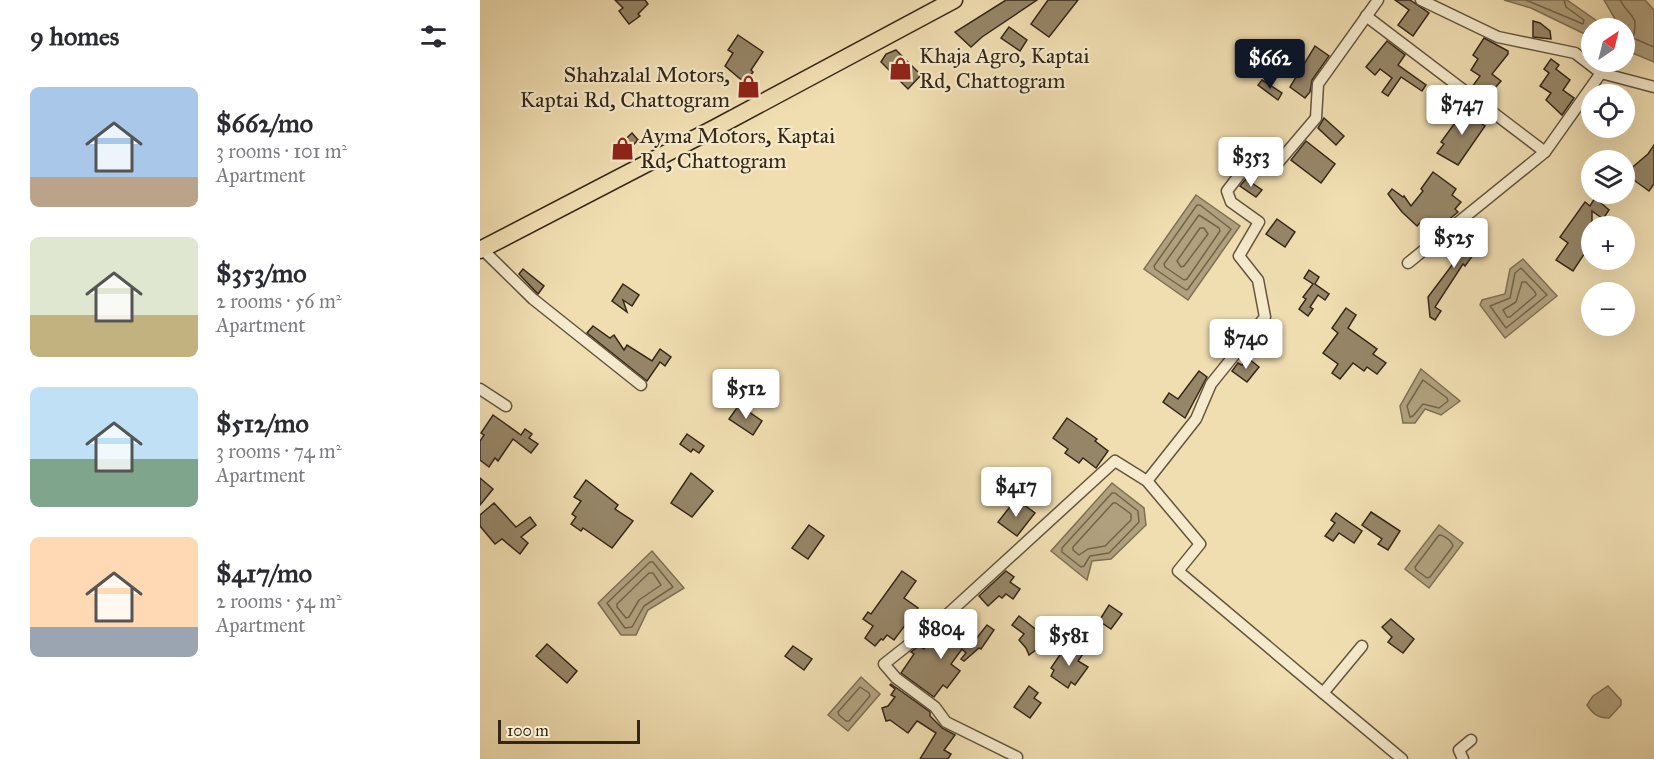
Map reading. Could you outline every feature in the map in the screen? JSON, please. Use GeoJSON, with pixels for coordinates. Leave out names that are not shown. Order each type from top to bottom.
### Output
{"type":"FeatureCollection","features":[{"type":"Feature","properties":{"kind":"main road"},"geometry":{"type":"LineString","coordinates":[[481,250],[716,128],[954,0]]}},
{"type":"Feature","properties":{"kind":"street"},"geometry":{"type":"LineString","coordinates":[[1147,481],[1196,419],[1211,384],[1265,317],[1258,280],[1239,256],[1259,222],[1231,202],[1227,191],[1250,161],[1277,164],[1316,118],[1318,84],[1378,0]]}},
{"type":"Feature","properties":{"kind":"street"},"geometry":{"type":"LineString","coordinates":[[1421,0],[1498,37],[1575,53],[1601,73],[1654,87]]}},
{"type":"Feature","properties":{"kind":"street"},"geometry":{"type":"LineString","coordinates":[[1366,16],[1545,152]]}},
{"type":"Feature","properties":{"kind":"street"},"geometry":{"type":"LineString","coordinates":[[1408,262],[1545,152],[1601,73]]}},
{"type":"Feature","properties":{"kind":"street"},"geometry":{"type":"LineString","coordinates":[[481,250],[533,299],[641,385]]}},
{"type":"Feature","properties":{"kind":"street"},"geometry":{"type":"LineString","coordinates":[[480,389],[506,406]]}},
{"type":"Feature","properties":{"kind":"street"},"geometry":{"type":"LineString","coordinates":[[1017,757],[946,722],[934,707],[896,678],[884,664],[950,612],[1115,461],[1147,481],[1200,544],[1178,571],[1402,759]]}},
{"type":"Feature","properties":{"kind":"street"},"geometry":{"type":"LineString","coordinates":[[1323,693],[1362,646]]}},
{"type":"Feature","properties":{"kind":"street"},"geometry":{"type":"LineString","coordinates":[[1464,759],[1459,750],[1471,740]]}},
{"type":"Feature","properties":{"kind":"water"},"geometry":{"type":"Polygon","coordinates":[[[1504,0],[1567,0],[1593,18],[1581,18],[1581,32],[1531,8],[1504,0]]]}},
{"type":"Feature","properties":{"kind":"water"},"geometry":{"type":"Polygon","coordinates":[[[1604,0],[1645,0],[1654,10],[1654,62],[1635,54],[1635,18],[1614,18],[1604,0]]]}},
{"type":"Feature","properties":{"kind":"water"},"geometry":{"type":"Polygon","coordinates":[[[1196,195],[1240,226],[1188,300],[1144,269],[1196,195]]]}},
{"type":"Feature","properties":{"kind":"water"},"geometry":{"type":"Polygon","coordinates":[[[1523,259],[1557,296],[1505,338],[1480,305],[1482,300],[1505,294],[1510,269],[1523,259]]]}},
{"type":"Feature","properties":{"kind":"water"},"geometry":{"type":"Polygon","coordinates":[[[1421,369],[1460,401],[1441,415],[1425,409],[1415,423],[1403,423],[1400,406],[1421,369]]]}},
{"type":"Feature","properties":{"kind":"water"},"geometry":{"type":"Polygon","coordinates":[[[1112,483],[1144,508],[1146,525],[1111,559],[1092,561],[1087,580],[1051,551],[1112,483]]]}},
{"type":"Feature","properties":{"kind":"water"},"geometry":{"type":"Polygon","coordinates":[[[1439,525],[1463,543],[1429,588],[1405,569],[1439,525]]]}},
{"type":"Feature","properties":{"kind":"water"},"geometry":{"type":"Polygon","coordinates":[[[652,551],[684,588],[648,610],[636,635],[621,635],[598,603],[652,551]]]}},
{"type":"Feature","properties":{"kind":"water"},"geometry":{"type":"Polygon","coordinates":[[[861,677],[880,694],[848,731],[828,715],[861,677]]]}},
{"type":"Feature","properties":{"kind":"water"},"geometry":{"type":"Polygon","coordinates":[[[1608,686],[1621,700],[1621,705],[1609,718],[1596,715],[1587,705],[1593,696],[1608,686]]]}},
{"type":"Feature","properties":{"kind":"building"},"geometry":{"type":"Polygon","coordinates":[[[615,0],[645,0],[648,4],[638,14],[640,16],[629,24],[619,11],[623,8],[615,0]]]}},
{"type":"Feature","properties":{"kind":"building"},"geometry":{"type":"Polygon","coordinates":[[[1006,0],[1037,0],[971,47],[955,32],[1006,0]]]}},
{"type":"Feature","properties":{"kind":"building"},"geometry":{"type":"Polygon","coordinates":[[[1048,0],[1078,0],[1049,37],[1031,24],[1048,0]]]}},
{"type":"Feature","properties":{"kind":"building"},"geometry":{"type":"Polygon","coordinates":[[[1395,0],[1410,0],[1429,13],[1413,36],[1398,25],[1409,10],[1395,0]]]}},
{"type":"Feature","properties":{"kind":"building"},"geometry":{"type":"Polygon","coordinates":[[[1533,21],[1540,23],[1550,31],[1551,39],[1533,37],[1533,21]]]}},
{"type":"Feature","properties":{"kind":"building"},"geometry":{"type":"Polygon","coordinates":[[[1009,27],[1027,40],[1020,51],[1001,38],[1009,27]]]}},
{"type":"Feature","properties":{"kind":"building"},"geometry":{"type":"Polygon","coordinates":[[[738,35],[763,52],[745,83],[725,66],[733,53],[728,50],[738,35]]]}},
{"type":"Feature","properties":{"kind":"building"},"geometry":{"type":"Polygon","coordinates":[[[1484,38],[1508,51],[1492,74],[1501,81],[1486,98],[1472,87],[1480,76],[1471,70],[1478,59],[1473,55],[1484,38]]]}},
{"type":"Feature","properties":{"kind":"building"},"geometry":{"type":"Polygon","coordinates":[[[1387,41],[1405,55],[1398,65],[1426,85],[1422,91],[1401,77],[1388,96],[1382,92],[1392,78],[1380,69],[1375,75],[1366,67],[1387,41]]]}},
{"type":"Feature","properties":{"kind":"building"},"geometry":{"type":"Polygon","coordinates":[[[1315,46],[1329,56],[1312,80],[1310,92],[1305,98],[1290,87],[1315,46]]]}},
{"type":"Feature","properties":{"kind":"building","name":"Khaja Agro, Kaptai Rd, Chattogram"},"geometry":{"type":"Polygon","coordinates":[[[896,50],[921,75],[908,89],[881,62],[886,54],[896,50]]]}},
{"type":"Feature","properties":{"kind":"building"},"geometry":{"type":"Polygon","coordinates":[[[1551,59],[1559,65],[1556,69],[1570,80],[1563,90],[1574,98],[1562,115],[1546,100],[1551,93],[1540,86],[1549,73],[1544,69],[1551,59]]]}},
{"type":"Feature","properties":{"kind":"building"},"geometry":{"type":"Polygon","coordinates":[[[1262,80],[1282,93],[1278,100],[1258,85],[1262,80]]]}},
{"type":"Feature","properties":{"kind":"building"},"geometry":{"type":"Polygon","coordinates":[[[1467,102],[1481,113],[1476,120],[1485,126],[1458,165],[1437,153],[1444,144],[1441,142],[1468,105],[1467,102]]]}},
{"type":"Feature","properties":{"kind":"building"},"geometry":{"type":"Polygon","coordinates":[[[1324,118],[1344,136],[1336,145],[1318,128],[1324,118]]]}},
{"type":"Feature","properties":{"kind":"building"},"geometry":{"type":"Polygon","coordinates":[[[632,133],[638,140],[620,158],[613,151],[632,133]]]}},
{"type":"Feature","properties":{"kind":"building"},"geometry":{"type":"Polygon","coordinates":[[[1306,141],[1335,164],[1321,183],[1291,160],[1306,141]]]}},
{"type":"Feature","properties":{"kind":"building"},"geometry":{"type":"Polygon","coordinates":[[[1654,145],[1654,184],[1649,191],[1635,181],[1635,165],[1648,154],[1654,145]]]}},
{"type":"Feature","properties":{"kind":"building"},"geometry":{"type":"Polygon","coordinates":[[[1433,172],[1456,189],[1452,195],[1461,202],[1455,209],[1458,212],[1434,232],[1422,221],[1417,226],[1388,194],[1392,189],[1404,196],[1411,206],[1423,191],[1421,189],[1433,172]]]}},
{"type":"Feature","properties":{"kind":"building"},"geometry":{"type":"Polygon","coordinates":[[[1246,179],[1262,190],[1256,197],[1240,186],[1246,179]]]}},
{"type":"Feature","properties":{"kind":"building"},"geometry":{"type":"Polygon","coordinates":[[[1584,204],[1590,206],[1602,204],[1609,210],[1605,216],[1599,216],[1592,211],[1592,216],[1581,216],[1581,259],[1573,271],[1556,260],[1568,243],[1560,237],[1584,204]]]}},
{"type":"Feature","properties":{"kind":"building"},"geometry":{"type":"Polygon","coordinates":[[[1277,219],[1295,232],[1285,247],[1266,234],[1277,219]]]}},
{"type":"Feature","properties":{"kind":"building"},"geometry":{"type":"Polygon","coordinates":[[[1466,228],[1484,240],[1465,266],[1463,264],[1435,307],[1441,311],[1435,320],[1430,317],[1428,297],[1462,252],[1459,250],[1464,244],[1458,240],[1466,228]]]}},
{"type":"Feature","properties":{"kind":"building"},"geometry":{"type":"Polygon","coordinates":[[[523,269],[544,286],[538,294],[519,274],[523,269]]]}},
{"type":"Feature","properties":{"kind":"building"},"geometry":{"type":"Polygon","coordinates":[[[1309,270],[1319,277],[1315,284],[1329,294],[1325,300],[1318,295],[1310,307],[1313,309],[1308,316],[1299,309],[1306,299],[1303,297],[1313,284],[1304,278],[1309,270]]]}},
{"type":"Feature","properties":{"kind":"building"},"geometry":{"type":"Polygon","coordinates":[[[623,284],[639,295],[632,306],[623,300],[627,312],[612,301],[623,284]]]}},
{"type":"Feature","properties":{"kind":"building"},"geometry":{"type":"Polygon","coordinates":[[[1346,308],[1356,315],[1348,328],[1377,349],[1373,354],[1386,363],[1377,374],[1367,367],[1364,371],[1353,363],[1340,379],[1332,373],[1338,364],[1323,353],[1338,333],[1332,328],[1346,308]]]}},
{"type":"Feature","properties":{"kind":"building"},"geometry":{"type":"Polygon","coordinates":[[[593,326],[610,338],[614,335],[624,350],[627,345],[652,361],[660,349],[671,357],[665,366],[660,362],[647,381],[587,333],[593,326]]]}},
{"type":"Feature","properties":{"kind":"building"},"geometry":{"type":"Polygon","coordinates":[[[1248,358],[1259,367],[1247,382],[1232,371],[1238,363],[1242,365],[1248,358]]]}},
{"type":"Feature","properties":{"kind":"building"},"geometry":{"type":"Polygon","coordinates":[[[1199,371],[1207,377],[1185,418],[1163,402],[1169,393],[1178,399],[1199,371]]]}},
{"type":"Feature","properties":{"kind":"building"},"geometry":{"type":"Polygon","coordinates":[[[739,405],[762,421],[753,435],[729,419],[739,405]]]}},
{"type":"Feature","properties":{"kind":"building"},"geometry":{"type":"Polygon","coordinates":[[[493,415],[521,435],[525,429],[532,434],[529,438],[538,444],[531,453],[513,439],[498,461],[495,458],[489,467],[480,460],[480,441],[484,435],[481,433],[493,415]]]}},
{"type":"Feature","properties":{"kind":"building"},"geometry":{"type":"Polygon","coordinates":[[[1067,418],[1097,439],[1095,441],[1108,451],[1096,468],[1083,458],[1079,463],[1065,453],[1068,449],[1053,438],[1067,418]]]}},
{"type":"Feature","properties":{"kind":"building"},"geometry":{"type":"Polygon","coordinates":[[[687,434],[704,446],[699,453],[693,449],[691,452],[680,444],[687,434]]]}},
{"type":"Feature","properties":{"kind":"building"},"geometry":{"type":"Polygon","coordinates":[[[691,473],[713,491],[692,517],[671,503],[691,473]]]}},
{"type":"Feature","properties":{"kind":"building"},"geometry":{"type":"Polygon","coordinates":[[[480,478],[493,489],[480,505],[480,478]]]}},
{"type":"Feature","properties":{"kind":"building"},"geometry":{"type":"Polygon","coordinates":[[[586,480],[618,505],[615,509],[633,521],[612,548],[583,528],[581,531],[571,524],[576,517],[572,514],[581,501],[574,497],[586,480]]]}},
{"type":"Feature","properties":{"kind":"building"},"geometry":{"type":"Polygon","coordinates":[[[1016,499],[1035,513],[1017,536],[998,522],[1016,499]]]}},
{"type":"Feature","properties":{"kind":"building"},"geometry":{"type":"Polygon","coordinates":[[[494,503],[516,527],[530,517],[536,525],[521,537],[528,543],[520,554],[502,539],[495,544],[480,526],[480,515],[494,503]]]}},
{"type":"Feature","properties":{"kind":"building"},"geometry":{"type":"Polygon","coordinates":[[[1371,512],[1400,531],[1388,550],[1378,544],[1382,539],[1362,525],[1371,512]]]}},
{"type":"Feature","properties":{"kind":"building"},"geometry":{"type":"Polygon","coordinates":[[[1336,513],[1362,531],[1354,543],[1339,533],[1333,541],[1325,536],[1335,523],[1331,520],[1336,513]]]}},
{"type":"Feature","properties":{"kind":"building"},"geometry":{"type":"Polygon","coordinates":[[[809,525],[824,536],[808,559],[792,548],[809,525]]]}},
{"type":"Feature","properties":{"kind":"building"},"geometry":{"type":"Polygon","coordinates":[[[902,571],[916,581],[904,598],[918,608],[894,640],[887,635],[875,646],[865,638],[873,626],[863,619],[868,612],[871,614],[902,571]]]}},
{"type":"Feature","properties":{"kind":"building"},"geometry":{"type":"Polygon","coordinates":[[[1006,571],[1014,577],[1010,582],[1020,589],[1013,599],[1006,594],[1002,598],[999,596],[988,606],[979,596],[1006,571]]]}},
{"type":"Feature","properties":{"kind":"building"},"geometry":{"type":"Polygon","coordinates":[[[1109,605],[1122,614],[1111,629],[1099,621],[1109,605]]]}},
{"type":"Feature","properties":{"kind":"building"},"geometry":{"type":"Polygon","coordinates":[[[1019,616],[1049,640],[1029,655],[1019,640],[1024,634],[1012,625],[1019,616]]]}},
{"type":"Feature","properties":{"kind":"building"},"geometry":{"type":"Polygon","coordinates":[[[1391,619],[1414,639],[1403,653],[1388,642],[1392,637],[1382,627],[1391,619]]]}},
{"type":"Feature","properties":{"kind":"building"},"geometry":{"type":"Polygon","coordinates":[[[987,625],[994,630],[981,649],[979,648],[964,661],[961,659],[966,653],[962,649],[951,664],[960,671],[947,688],[943,685],[934,697],[901,673],[914,654],[911,652],[919,646],[924,649],[932,636],[934,638],[942,628],[963,643],[967,639],[972,644],[987,625]]]}},
{"type":"Feature","properties":{"kind":"building"},"geometry":{"type":"Polygon","coordinates":[[[1068,643],[1083,654],[1078,661],[1088,667],[1075,685],[1071,682],[1068,688],[1051,676],[1054,670],[1051,668],[1068,643]]]}},
{"type":"Feature","properties":{"kind":"building"},"geometry":{"type":"Polygon","coordinates":[[[547,644],[577,671],[567,683],[536,656],[547,644]]]}},
{"type":"Feature","properties":{"kind":"building"},"geometry":{"type":"Polygon","coordinates":[[[793,646],[812,659],[804,670],[785,656],[793,646]]]}},
{"type":"Feature","properties":{"kind":"building"},"geometry":{"type":"Polygon","coordinates":[[[891,684],[930,712],[930,716],[942,728],[955,735],[944,750],[951,754],[948,759],[920,759],[936,733],[919,722],[917,721],[908,733],[890,720],[886,721],[882,708],[888,706],[895,697],[891,695],[895,689],[891,684]]]}},
{"type":"Feature","properties":{"kind":"building"},"geometry":{"type":"Polygon","coordinates":[[[1029,686],[1038,693],[1034,698],[1041,703],[1030,718],[1014,707],[1029,686]]]}},
{"type":"Feature","properties":{"kind":"place","name":"Khaja Agro, Kaptai Rd, Chattogram"},"geometry":{"type":"Point","coordinates":[901,68]}},
{"type":"Feature","properties":{"kind":"place","name":"Shahzalal Motors, Kaptai Rd, Chattogram"},"geometry":{"type":"Point","coordinates":[748,87]}},
{"type":"Feature","properties":{"kind":"place","name":"Ayma Motors, Kaptai Rd, Chattogram"},"geometry":{"type":"Point","coordinates":[622,148]}}]}
